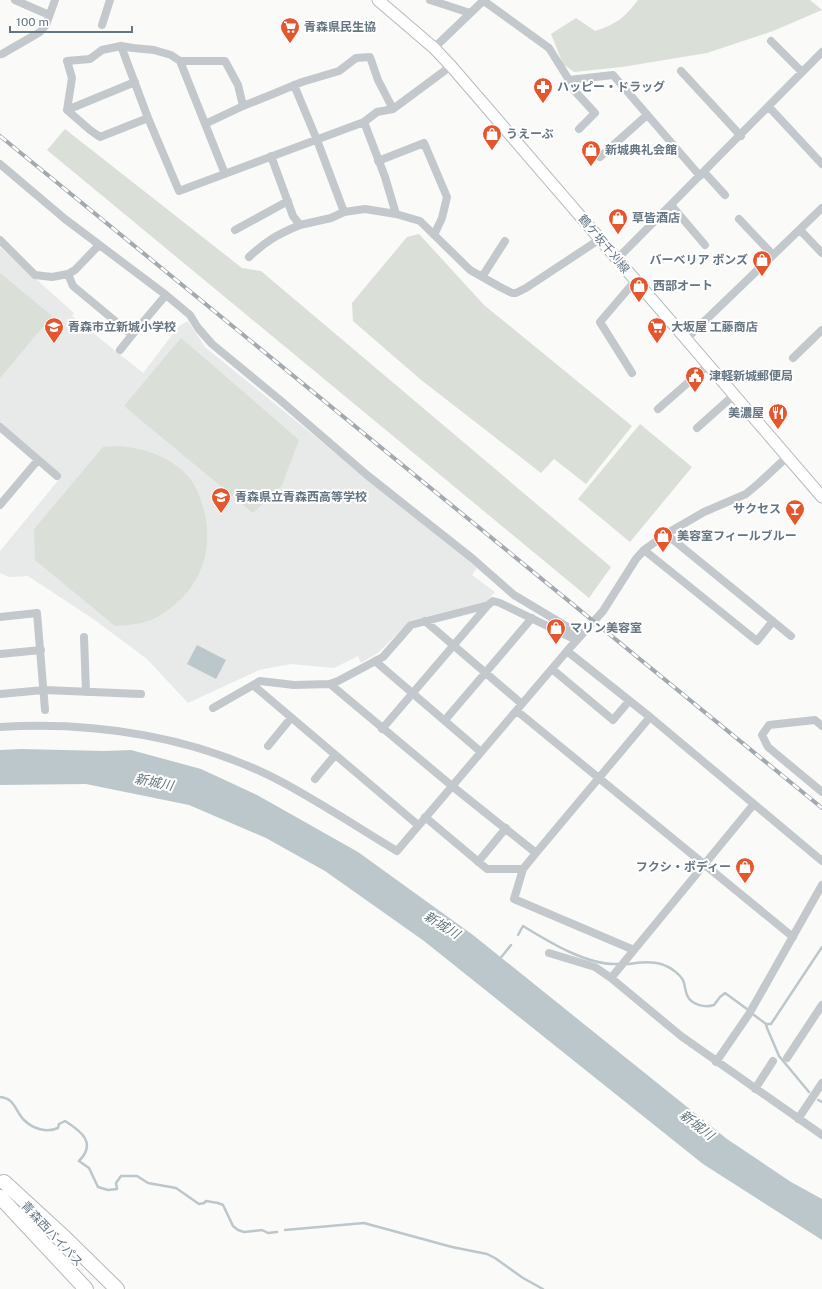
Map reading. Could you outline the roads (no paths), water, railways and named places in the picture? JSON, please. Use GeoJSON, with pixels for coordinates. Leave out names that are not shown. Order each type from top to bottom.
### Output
{"type":"FeatureCollection","features":[{"type":"Feature","properties":{"kind":"highway","name":"青森西バイパス"},"geometry":{"type":"LineString","coordinates":[[2,1180],[103,1289]]}},
{"type":"Feature","properties":{"kind":"highway"},"geometry":{"type":"LineString","coordinates":[[2,1180],[65,1238],[117,1289]]}},
{"type":"Feature","properties":{"kind":"highway","name":"青森西バイパス"},"geometry":{"type":"LineString","coordinates":[[0,1197],[86,1289]]}},
{"type":"Feature","properties":{"kind":"highway"},"geometry":{"type":"LineString","coordinates":[[0,1202],[31,1242],[73,1289]]}},
{"type":"Feature","properties":{"kind":"main road","name":"鶴ケ坂千刈線"},"geometry":{"type":"LineString","coordinates":[[384,2],[434,48],[451,66],[822,497]]}},
{"type":"Feature","properties":{"kind":"street"},"geometry":{"type":"LineString","coordinates":[[15,0],[50,15]]}},
{"type":"Feature","properties":{"kind":"street"},"geometry":{"type":"LineString","coordinates":[[2,54],[40,32],[46,25],[55,0]]}},
{"type":"Feature","properties":{"kind":"street"},"geometry":{"type":"LineString","coordinates":[[102,25],[110,0]]}},
{"type":"Feature","properties":{"kind":"street"},"geometry":{"type":"LineString","coordinates":[[430,0],[470,13]]}},
{"type":"Feature","properties":{"kind":"street"},"geometry":{"type":"LineString","coordinates":[[434,48],[484,0],[549,48],[569,80],[571,88],[595,112],[578,129]]}},
{"type":"Feature","properties":{"kind":"street"},"geometry":{"type":"LineString","coordinates":[[771,41],[802,72]]}},
{"type":"Feature","properties":{"kind":"street"},"geometry":{"type":"LineString","coordinates":[[121,46],[148,118],[179,191],[364,122],[378,112],[393,109],[451,66]]}},
{"type":"Feature","properties":{"kind":"street"},"geometry":{"type":"LineString","coordinates":[[67,110],[72,78],[67,61],[90,59],[102,50],[121,46],[154,50],[171,55],[180,61],[226,61],[238,85],[243,106]]}},
{"type":"Feature","properties":{"kind":"street"},"geometry":{"type":"LineString","coordinates":[[617,259],[822,52]]}},
{"type":"Feature","properties":{"kind":"street"},"geometry":{"type":"LineString","coordinates":[[205,124],[243,106],[294,85],[339,71],[356,58],[370,58],[378,80],[393,109]]}},
{"type":"Feature","properties":{"kind":"street"},"geometry":{"type":"LineString","coordinates":[[180,61],[225,174]]}},
{"type":"Feature","properties":{"kind":"street"},"geometry":{"type":"LineString","coordinates":[[681,70],[740,136]]}},
{"type":"Feature","properties":{"kind":"street"},"geometry":{"type":"LineString","coordinates":[[569,80],[613,75],[647,115],[702,174],[725,196]]}},
{"type":"Feature","properties":{"kind":"street"},"geometry":{"type":"LineString","coordinates":[[67,110],[135,82]]}},
{"type":"Feature","properties":{"kind":"street"},"geometry":{"type":"LineString","coordinates":[[294,85],[317,140],[344,212]]}},
{"type":"Feature","properties":{"kind":"street"},"geometry":{"type":"LineString","coordinates":[[769,107],[822,164]]}},
{"type":"Feature","properties":{"kind":"street"},"geometry":{"type":"LineString","coordinates":[[67,110],[100,137],[148,118]]}},
{"type":"Feature","properties":{"kind":"street"},"geometry":{"type":"LineString","coordinates":[[600,157],[647,115]]}},
{"type":"Feature","properties":{"kind":"street"},"geometry":{"type":"LineString","coordinates":[[364,122],[385,177],[396,214]]}},
{"type":"Feature","properties":{"kind":"street"},"geometry":{"type":"LineString","coordinates":[[378,161],[424,143],[447,197],[442,218],[434,235]]}},
{"type":"Feature","properties":{"kind":"street"},"geometry":{"type":"LineString","coordinates":[[271,156],[293,216],[300,225]]}},
{"type":"Feature","properties":{"kind":"street"},"geometry":{"type":"LineString","coordinates":[[0,164],[65,219],[166,295],[190,315],[198,328],[212,344],[367,475],[473,559],[514,595],[579,638]]}},
{"type":"Feature","properties":{"kind":"street"},"geometry":{"type":"LineString","coordinates":[[235,230],[288,201]]}},
{"type":"Feature","properties":{"kind":"street"},"geometry":{"type":"LineString","coordinates":[[671,205],[705,245]]}},
{"type":"Feature","properties":{"kind":"street"},"geometry":{"type":"LineString","coordinates":[[686,340],[822,208]]}},
{"type":"Feature","properties":{"kind":"street"},"geometry":{"type":"LineString","coordinates":[[249,256],[263,244],[300,225],[331,218],[344,212],[365,209],[396,214],[420,221],[470,270],[500,287],[516,293],[600,239]]}},
{"type":"Feature","properties":{"kind":"street"},"geometry":{"type":"LineString","coordinates":[[739,219],[773,255]]}},
{"type":"Feature","properties":{"kind":"street"},"geometry":{"type":"LineString","coordinates":[[800,230],[822,253]]}},
{"type":"Feature","properties":{"kind":"street"},"geometry":{"type":"LineString","coordinates":[[0,240],[36,275],[52,277],[68,274],[75,270],[99,245]]}},
{"type":"Feature","properties":{"kind":"street"},"geometry":{"type":"LineString","coordinates":[[482,277],[505,241]]}},
{"type":"Feature","properties":{"kind":"street"},"geometry":{"type":"LineString","coordinates":[[68,274],[73,286],[132,335]]}},
{"type":"Feature","properties":{"kind":"street"},"geometry":{"type":"LineString","coordinates":[[632,373],[600,322],[635,281]]}},
{"type":"Feature","properties":{"kind":"street"},"geometry":{"type":"LineString","coordinates":[[120,350],[166,295]]}},
{"type":"Feature","properties":{"kind":"street"},"geometry":{"type":"LineString","coordinates":[[793,358],[822,330]]}},
{"type":"Feature","properties":{"kind":"street"},"geometry":{"type":"LineString","coordinates":[[658,409],[708,365]]}},
{"type":"Feature","properties":{"kind":"street"},"geometry":{"type":"LineString","coordinates":[[697,428],[734,394]]}},
{"type":"Feature","properties":{"kind":"street"},"geometry":{"type":"LineString","coordinates":[[1,430],[57,476]]}},
{"type":"Feature","properties":{"kind":"street"},"geometry":{"type":"LineString","coordinates":[[0,727],[51,726],[120,731],[166,739],[216,754],[282,782],[397,851],[552,668],[595,622],[636,559],[644,550],[666,534],[704,512],[746,494],[788,457]]}},
{"type":"Feature","properties":{"kind":"street"},"geometry":{"type":"LineString","coordinates":[[0,505],[38,460]]}},
{"type":"Feature","properties":{"kind":"street"},"geometry":{"type":"LineString","coordinates":[[666,534],[791,636]]}},
{"type":"Feature","properties":{"kind":"street"},"geometry":{"type":"LineString","coordinates":[[644,550],[757,641],[773,621]]}},
{"type":"Feature","properties":{"kind":"street"},"geometry":{"type":"LineString","coordinates":[[213,708],[260,681],[294,685],[330,684],[338,681],[383,657],[411,625],[488,605],[493,602],[500,603],[579,638]]}},
{"type":"Feature","properties":{"kind":"street"},"geometry":{"type":"LineString","coordinates":[[382,729],[488,605]]}},
{"type":"Feature","properties":{"kind":"street"},"geometry":{"type":"LineString","coordinates":[[0,616],[36,613],[41,650],[45,710]]}},
{"type":"Feature","properties":{"kind":"street"},"geometry":{"type":"LineString","coordinates":[[445,720],[532,618]]}},
{"type":"Feature","properties":{"kind":"street"},"geometry":{"type":"LineString","coordinates":[[425,621],[522,704]]}},
{"type":"Feature","properties":{"kind":"street"},"geometry":{"type":"LineString","coordinates":[[84,637],[86,692]]}},
{"type":"Feature","properties":{"kind":"street"},"geometry":{"type":"LineString","coordinates":[[0,654],[41,650]]}},
{"type":"Feature","properties":{"kind":"street"},"geometry":{"type":"LineString","coordinates":[[567,651],[650,717],[822,861]]}},
{"type":"Feature","properties":{"kind":"street"},"geometry":{"type":"LineString","coordinates":[[375,661],[481,752]]}},
{"type":"Feature","properties":{"kind":"street"},"geometry":{"type":"LineString","coordinates":[[552,668],[613,720],[629,701]]}},
{"type":"Feature","properties":{"kind":"street"},"geometry":{"type":"LineString","coordinates":[[330,684],[382,729],[536,853]]}},
{"type":"Feature","properties":{"kind":"street"},"geometry":{"type":"LineString","coordinates":[[253,685],[418,825]]}},
{"type":"Feature","properties":{"kind":"street"},"geometry":{"type":"LineString","coordinates":[[0,694],[44,690],[141,694]]}},
{"type":"Feature","properties":{"kind":"street"},"geometry":{"type":"LineString","coordinates":[[517,710],[793,937]]}},
{"type":"Feature","properties":{"kind":"street"},"geometry":{"type":"LineString","coordinates":[[634,950],[514,899],[523,869],[650,717]]}},
{"type":"Feature","properties":{"kind":"street"},"geometry":{"type":"LineString","coordinates":[[268,746],[291,718]]}},
{"type":"Feature","properties":{"kind":"street"},"geometry":{"type":"LineString","coordinates":[[822,726],[815,720],[769,725],[762,735],[768,747],[822,792]]}},
{"type":"Feature","properties":{"kind":"street"},"geometry":{"type":"LineString","coordinates":[[315,779],[335,755]]}},
{"type":"Feature","properties":{"kind":"street"},"geometry":{"type":"LineString","coordinates":[[611,978],[754,804]]}},
{"type":"Feature","properties":{"kind":"street"},"geometry":{"type":"LineString","coordinates":[[425,817],[487,869],[523,869]]}},
{"type":"Feature","properties":{"kind":"street"},"geometry":{"type":"LineString","coordinates":[[478,862],[506,828]]}},
{"type":"Feature","properties":{"kind":"street"},"geometry":{"type":"LineString","coordinates":[[716,1062],[749,1014],[822,885]]}},
{"type":"Feature","properties":{"kind":"street"},"geometry":{"type":"LineString","coordinates":[[549,953],[595,967],[611,978],[681,1036],[716,1062],[822,1135]]}},
{"type":"Feature","properties":{"kind":"street"},"geometry":{"type":"LineString","coordinates":[[788,1058],[822,1005]]}},
{"type":"Feature","properties":{"kind":"street"},"geometry":{"type":"LineString","coordinates":[[755,1088],[773,1060]]}},
{"type":"Feature","properties":{"kind":"street"},"geometry":{"type":"LineString","coordinates":[[798,1118],[822,1083]]}},
{"type":"Feature","properties":{"kind":"water"},"geometry":{"type":"Polygon","coordinates":[[[197,645],[226,660],[216,679],[187,664],[197,645]]]}},
{"type":"Feature","properties":{"kind":"water","name":"新城川"},"geometry":{"type":"Polygon","coordinates":[[[21,749],[104,751],[131,750],[201,769],[257,795],[358,852],[473,935],[727,1139],[791,1182],[822,1199],[822,1240],[703,1164],[424,941],[325,871],[266,838],[189,805],[86,784],[0,785],[0,750],[21,749]]]}},
{"type":"Feature","properties":{"kind":"waterway"},"geometry":{"type":"LineString","coordinates":[[518,935],[523,926],[569,952],[607,964],[619,964]]}},
{"type":"Feature","properties":{"kind":"waterway"},"geometry":{"type":"LineString","coordinates":[[499,960],[511,945]]}},
{"type":"Feature","properties":{"kind":"waterway"},"geometry":{"type":"LineString","coordinates":[[754,1015],[766,1024],[771,1024],[822,947]]}},
{"type":"Feature","properties":{"kind":"waterway"},"geometry":{"type":"LineString","coordinates":[[626,964],[652,962],[671,968],[683,980],[686,993],[689,998],[699,1005],[714,1005],[725,993],[747,1009]]}},
{"type":"Feature","properties":{"kind":"waterway"},"geometry":{"type":"LineString","coordinates":[[766,1024],[779,1056],[809,1092]]}},
{"type":"Feature","properties":{"kind":"waterway"},"geometry":{"type":"LineString","coordinates":[[0,1097],[12,1102],[24,1120],[36,1128],[45,1130],[54,1129],[58,1128],[59,1124],[65,1121],[81,1133],[87,1143],[87,1149],[79,1161],[89,1168],[98,1187],[108,1190],[117,1189],[116,1183],[121,1176],[137,1176],[148,1183],[176,1188],[199,1204],[206,1201],[223,1205],[233,1226],[238,1230],[244,1232],[262,1230],[268,1233],[277,1232]]}},
{"type":"Feature","properties":{"kind":"waterway"},"geometry":{"type":"LineString","coordinates":[[818,1100],[822,1102]]}},
{"type":"Feature","properties":{"kind":"waterway"},"geometry":{"type":"LineString","coordinates":[[285,1230],[364,1223],[452,1247],[487,1254],[523,1278],[543,1289]]}},
{"type":"Feature","properties":{"kind":"railway"},"geometry":{"type":"LineString","coordinates":[[0,136],[822,808]]}},
{"type":"Feature","properties":{"kind":"place","name":"青森県民生協"},"geometry":{"type":"Point","coordinates":[290,44]}},
{"type":"Feature","properties":{"kind":"place","name":"ハッピー・ドラッグ"},"geometry":{"type":"Point","coordinates":[543,104]}},
{"type":"Feature","properties":{"kind":"place","name":"うえーぶ"},"geometry":{"type":"Point","coordinates":[492,151]}},
{"type":"Feature","properties":{"kind":"place","name":"新城典礼会館"},"geometry":{"type":"Point","coordinates":[591,167]}},
{"type":"Feature","properties":{"kind":"place","name":"草皆酒店"},"geometry":{"type":"Point","coordinates":[618,235]}},
{"type":"Feature","properties":{"kind":"place","name":"バーべリア ボンズ"},"geometry":{"type":"Point","coordinates":[762,277]}},
{"type":"Feature","properties":{"kind":"place","name":"西部オート"},"geometry":{"type":"Point","coordinates":[639,303]}},
{"type":"Feature","properties":{"kind":"place","name":"青森市立新城小学校"},"geometry":{"type":"Point","coordinates":[54,344]}},
{"type":"Feature","properties":{"kind":"place","name":"大坂屋 工藤商店"},"geometry":{"type":"Point","coordinates":[657,344]}},
{"type":"Feature","properties":{"kind":"place","name":"津軽新城郵便局"},"geometry":{"type":"Point","coordinates":[695,393]}},
{"type":"Feature","properties":{"kind":"place","name":"美濃屋"},"geometry":{"type":"Point","coordinates":[778,430]}},
{"type":"Feature","properties":{"kind":"place","name":"青森県立青森西高等学校"},"geometry":{"type":"Point","coordinates":[221,514]}},
{"type":"Feature","properties":{"kind":"place","name":"サクセス"},"geometry":{"type":"Point","coordinates":[795,526]}},
{"type":"Feature","properties":{"kind":"place","name":"美容室フィールブルー"},"geometry":{"type":"Point","coordinates":[663,553]}},
{"type":"Feature","properties":{"kind":"place","name":"マリン美容室"},"geometry":{"type":"Point","coordinates":[556,645]}},
{"type":"Feature","properties":{"kind":"place","name":"フクシ・ボディー"},"geometry":{"type":"Point","coordinates":[745,884]}}]}
